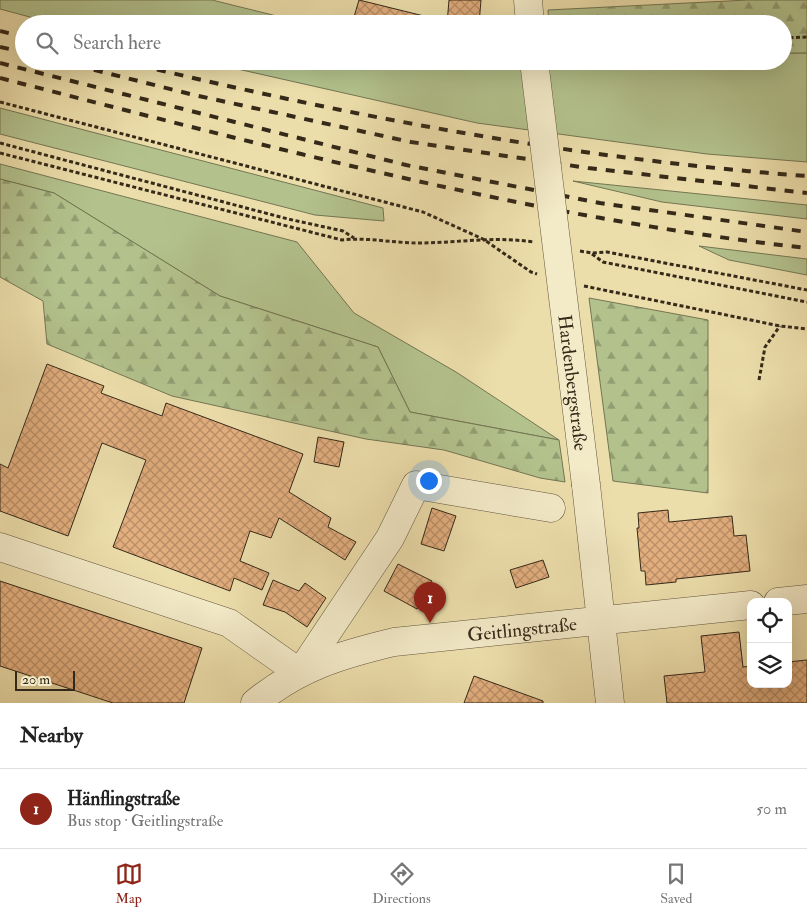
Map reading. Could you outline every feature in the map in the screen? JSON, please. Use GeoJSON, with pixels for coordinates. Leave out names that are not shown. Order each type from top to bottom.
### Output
{"type":"FeatureCollection","features":[{"type":"Feature","properties":{"kind":"street"},"geometry":{"type":"LineString","coordinates":[[528,0],[529,15]]}},
{"type":"Feature","properties":{"kind":"street","name":"Hardenbergstraße"},"geometry":{"type":"LineString","coordinates":[[535,70],[586,485],[610,703]]}},
{"type":"Feature","properties":{"kind":"street","name":"Geitlingstraße"},"geometry":{"type":"LineString","coordinates":[[300,673],[390,538],[416,485],[551,508]]}},
{"type":"Feature","properties":{"kind":"street"},"geometry":{"type":"LineString","coordinates":[[0,547],[229,624],[300,673]]}},
{"type":"Feature","properties":{"kind":"street"},"geometry":{"type":"LineString","coordinates":[[792,601],[807,599]]}},
{"type":"Feature","properties":{"kind":"street","name":"Geitlingstraße"},"geometry":{"type":"LineString","coordinates":[[255,703],[300,673],[339,655],[394,642],[747,605]]}},
{"type":"Feature","properties":{"kind":"path"},"geometry":{"type":"LineString","coordinates":[[792,38],[807,37]]}},
{"type":"Feature","properties":{"kind":"path"},"geometry":{"type":"LineString","coordinates":[[0,102],[423,212],[483,239],[531,272],[540,274]]}},
{"type":"Feature","properties":{"kind":"path"},"geometry":{"type":"LineString","coordinates":[[0,143],[288,219],[343,231],[355,238]]}},
{"type":"Feature","properties":{"kind":"path"},"geometry":{"type":"LineString","coordinates":[[0,153],[342,240],[355,238],[419,244],[511,238],[541,244]]}},
{"type":"Feature","properties":{"kind":"path"},"geometry":{"type":"LineString","coordinates":[[575,250],[592,253],[606,252],[807,290]]}},
{"type":"Feature","properties":{"kind":"path"},"geometry":{"type":"LineString","coordinates":[[592,253],[603,262],[807,302]]}},
{"type":"Feature","properties":{"kind":"path"},"geometry":{"type":"LineString","coordinates":[[576,284],[780,326],[807,329]]}},
{"type":"Feature","properties":{"kind":"path"},"geometry":{"type":"LineString","coordinates":[[759,380],[765,347],[780,326]]}},
{"type":"Feature","properties":{"kind":"green space"},"geometry":{"type":"Polygon","coordinates":[[[0,0],[212,0],[273,15],[22,15],[0,9],[0,0]]]}},
{"type":"Feature","properties":{"kind":"green space"},"geometry":{"type":"Polygon","coordinates":[[[748,0],[807,0],[807,53],[792,53],[792,15],[548,15],[548,10],[748,0]]]}},
{"type":"Feature","properties":{"kind":"green space"},"geometry":{"type":"Polygon","coordinates":[[[792,53],[807,53],[807,162],[707,154],[477,123],[242,70],[792,70],[792,53]]]}},
{"type":"Feature","properties":{"kind":"green space"},"geometry":{"type":"Polygon","coordinates":[[[0,108],[383,208],[384,221],[315,215],[0,134],[0,108]]]}},
{"type":"Feature","properties":{"kind":"green space"},"geometry":{"type":"Polygon","coordinates":[[[0,164],[297,242],[354,313],[456,372],[559,440],[410,412],[378,347],[220,296],[54,193],[0,179],[0,164]]]}},
{"type":"Feature","properties":{"kind":"green space"},"geometry":{"type":"Polygon","coordinates":[[[0,179],[54,193],[220,296],[378,347],[410,412],[559,440],[565,482],[540,478],[444,450],[366,439],[172,396],[47,344],[43,301],[0,277],[0,179]]]}},
{"type":"Feature","properties":{"kind":"green space"},"geometry":{"type":"Polygon","coordinates":[[[573,181],[807,205],[807,219],[662,202],[573,181]]]}},
{"type":"Feature","properties":{"kind":"green space"},"geometry":{"type":"Polygon","coordinates":[[[699,246],[807,259],[807,275],[729,260],[699,246]]]}},
{"type":"Feature","properties":{"kind":"green space"},"geometry":{"type":"Polygon","coordinates":[[[589,298],[708,320],[708,493],[613,481],[589,298]]]}},
{"type":"Feature","properties":{"kind":"building"},"geometry":{"type":"Polygon","coordinates":[[[359,0],[420,15],[355,15],[359,0]]]}},
{"type":"Feature","properties":{"kind":"building"},"geometry":{"type":"Polygon","coordinates":[[[449,0],[481,0],[480,15],[448,15],[449,0]]]}},
{"type":"Feature","properties":{"kind":"building"},"geometry":{"type":"Polygon","coordinates":[[[47,364],[104,386],[101,393],[162,416],[166,403],[303,454],[289,492],[331,518],[328,527],[356,542],[345,560],[279,518],[271,538],[250,531],[240,561],[269,573],[262,590],[234,578],[230,591],[113,547],[146,460],[102,443],[68,536],[0,511],[0,464],[8,468],[47,364]]]}},
{"type":"Feature","properties":{"kind":"building"},"geometry":{"type":"Polygon","coordinates":[[[318,437],[344,442],[339,467],[314,462],[318,437]]]}},
{"type":"Feature","properties":{"kind":"building"},"geometry":{"type":"Polygon","coordinates":[[[432,508],[456,516],[444,551],[421,544],[432,508]]]}},
{"type":"Feature","properties":{"kind":"building"},"geometry":{"type":"Polygon","coordinates":[[[668,510],[669,522],[732,516],[734,536],[746,535],[750,571],[676,579],[676,582],[646,585],[645,571],[641,571],[637,528],[639,528],[638,513],[668,510]]]}},
{"type":"Feature","properties":{"kind":"building"},"geometry":{"type":"Polygon","coordinates":[[[543,560],[549,577],[516,588],[510,570],[543,560]]]}},
{"type":"Feature","properties":{"kind":"building"},"geometry":{"type":"Polygon","coordinates":[[[398,564],[432,581],[417,609],[384,591],[398,564]]]}},
{"type":"Feature","properties":{"kind":"building"},"geometry":{"type":"Polygon","coordinates":[[[273,580],[299,591],[305,583],[326,598],[307,627],[285,612],[263,605],[273,580]]]}},
{"type":"Feature","properties":{"kind":"building"},"geometry":{"type":"Polygon","coordinates":[[[0,581],[202,648],[184,703],[113,703],[0,666],[0,581]]]}},
{"type":"Feature","properties":{"kind":"building"},"geometry":{"type":"Polygon","coordinates":[[[739,632],[743,667],[747,666],[747,688],[792,688],[792,662],[807,660],[807,703],[667,703],[664,676],[705,672],[701,636],[739,632]]]}},
{"type":"Feature","properties":{"kind":"building"},"geometry":{"type":"Polygon","coordinates":[[[474,676],[543,701],[543,703],[464,703],[474,676]]]}},
{"type":"Feature","properties":{"kind":"railway"},"geometry":{"type":"LineString","coordinates":[[0,31],[15,35]]}},
{"type":"Feature","properties":{"kind":"railway"},"geometry":{"type":"LineString","coordinates":[[0,47],[15,50]]}},
{"type":"Feature","properties":{"kind":"railway"},"geometry":{"type":"LineString","coordinates":[[0,63],[15,67]]}},
{"type":"Feature","properties":{"kind":"railway"},"geometry":{"type":"LineString","coordinates":[[28,70],[406,165],[600,203],[807,232]]}},
{"type":"Feature","properties":{"kind":"railway"},"geometry":{"type":"LineString","coordinates":[[95,70],[194,95],[411,142],[588,168],[807,193]]}},
{"type":"Feature","properties":{"kind":"railway"},"geometry":{"type":"LineString","coordinates":[[160,70],[291,100],[462,133],[634,159],[807,176]]}},
{"type":"Feature","properties":{"kind":"railway"},"geometry":{"type":"LineString","coordinates":[[0,78],[300,154],[501,199],[705,235],[807,248]]}},
{"type":"Feature","properties":{"kind":"place","name":"Hänflingstraße"},"geometry":{"type":"Point","coordinates":[430,623]}}]}
